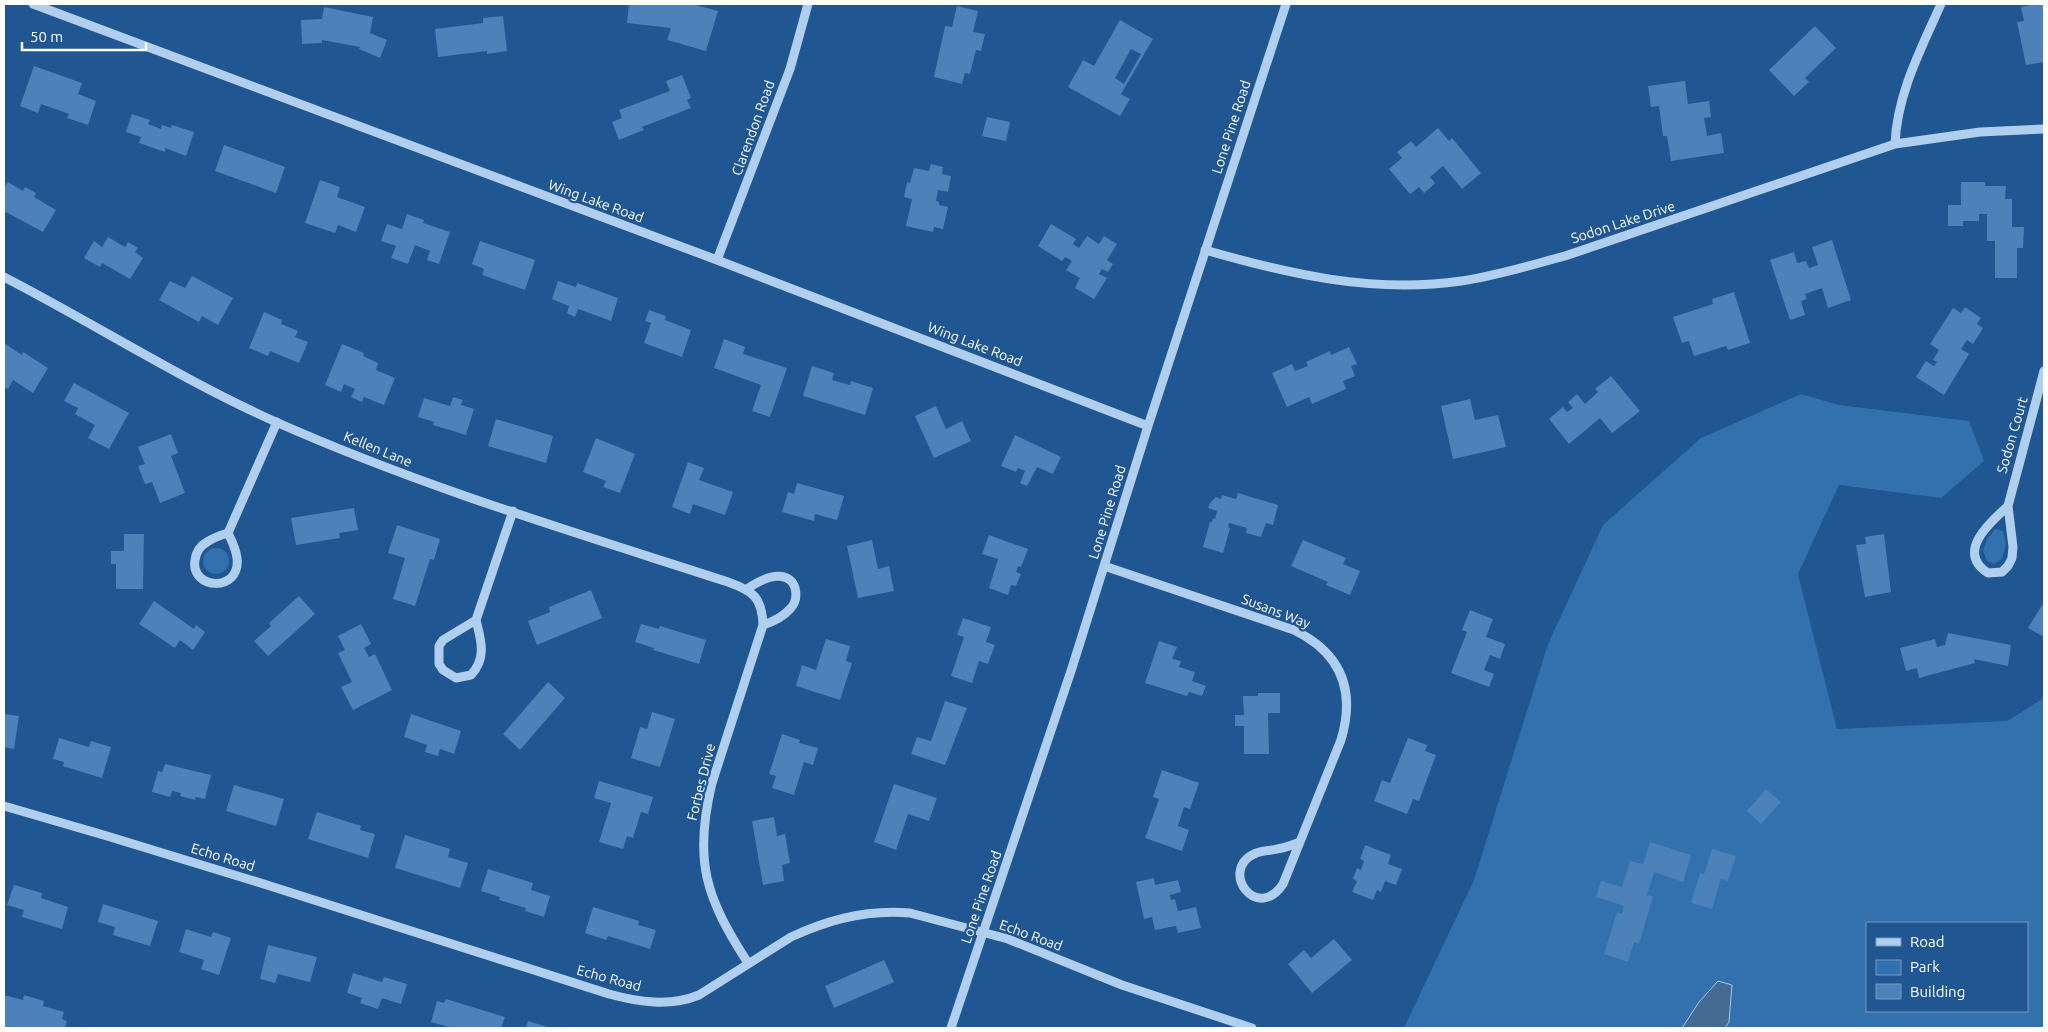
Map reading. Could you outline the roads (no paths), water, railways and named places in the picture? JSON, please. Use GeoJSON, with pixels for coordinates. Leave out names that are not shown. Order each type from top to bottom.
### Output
{"type":"FeatureCollection","features":[{"type":"Feature","properties":{"kind":"street","name":"Wing Lake Road"},"geometry":{"type":"LineString","coordinates":[[33,4],[718,260],[1148,426]]}},
{"type":"Feature","properties":{"kind":"street","name":"Clarendon Road"},"geometry":{"type":"LineString","coordinates":[[718,260],[790,69],[808,4]]}},
{"type":"Feature","properties":{"kind":"street","name":"Lone Pine Road"},"geometry":{"type":"LineString","coordinates":[[952,1028],[1037,776],[1148,426],[1286,4]]}},
{"type":"Feature","properties":{"kind":"street"},"geometry":{"type":"LineString","coordinates":[[1895,144],[1896,124],[1905,88],[1941,4]]}},
{"type":"Feature","properties":{"kind":"street","name":"Sodon Lake Drive"},"geometry":{"type":"LineString","coordinates":[[1205,250],[1280,270],[1356,283],[1423,285],[1461,281],[1565,256],[1895,144],[1980,132],[2044,129]]}},
{"type":"Feature","properties":{"kind":"street","name":"Kellen Lane"},"geometry":{"type":"LineString","coordinates":[[4,276],[171,370],[277,422],[386,468],[747,589]]}},
{"type":"Feature","properties":{"kind":"street","name":"Sodon Court"},"geometry":{"type":"LineString","coordinates":[[2008,506],[1991,521],[1976,542],[1974,553],[1976,561],[1988,573],[2002,572],[2012,558],[2012,536],[2008,506],[2044,371]]}},
{"type":"Feature","properties":{"kind":"street"},"geometry":{"type":"LineString","coordinates":[[228,533],[236,551],[237,567],[228,581],[217,584],[210,583],[196,572],[194,565],[196,556],[206,542],[228,533],[277,422]]}},
{"type":"Feature","properties":{"kind":"street"},"geometry":{"type":"LineString","coordinates":[[476,620],[443,640],[439,646],[439,664],[449,675],[456,678],[471,675],[480,662],[482,645],[476,620],[513,511]]}},
{"type":"Feature","properties":{"kind":"street","name":"Susans Way"},"geometry":{"type":"LineString","coordinates":[[1104,566],[1294,630],[1317,644],[1336,664],[1345,688],[1347,703],[1345,726],[1300,842],[1283,884],[1277,892],[1265,898],[1248,894],[1243,888],[1240,879],[1241,868],[1246,860],[1255,853],[1277,850],[1300,842]]}},
{"type":"Feature","properties":{"kind":"street"},"geometry":{"type":"LineString","coordinates":[[777,576],[785,577],[792,582],[796,590],[794,602],[790,609],[763,626],[762,614],[758,603],[747,589],[756,583],[777,576]]}},
{"type":"Feature","properties":{"kind":"street","name":"Forbes Drive"},"geometry":{"type":"LineString","coordinates":[[748,963],[717,911],[710,892],[704,858],[703,833],[706,806],[712,783],[763,626]]}},
{"type":"Feature","properties":{"kind":"street","name":"Echo Road"},"geometry":{"type":"LineString","coordinates":[[4,806],[258,882],[621,997],[652,1002],[678,1002],[689,999],[699,995],[804,930],[835,919],[860,914],[896,912],[910,913],[1016,942],[1156,997],[1252,1028]]}}]}
